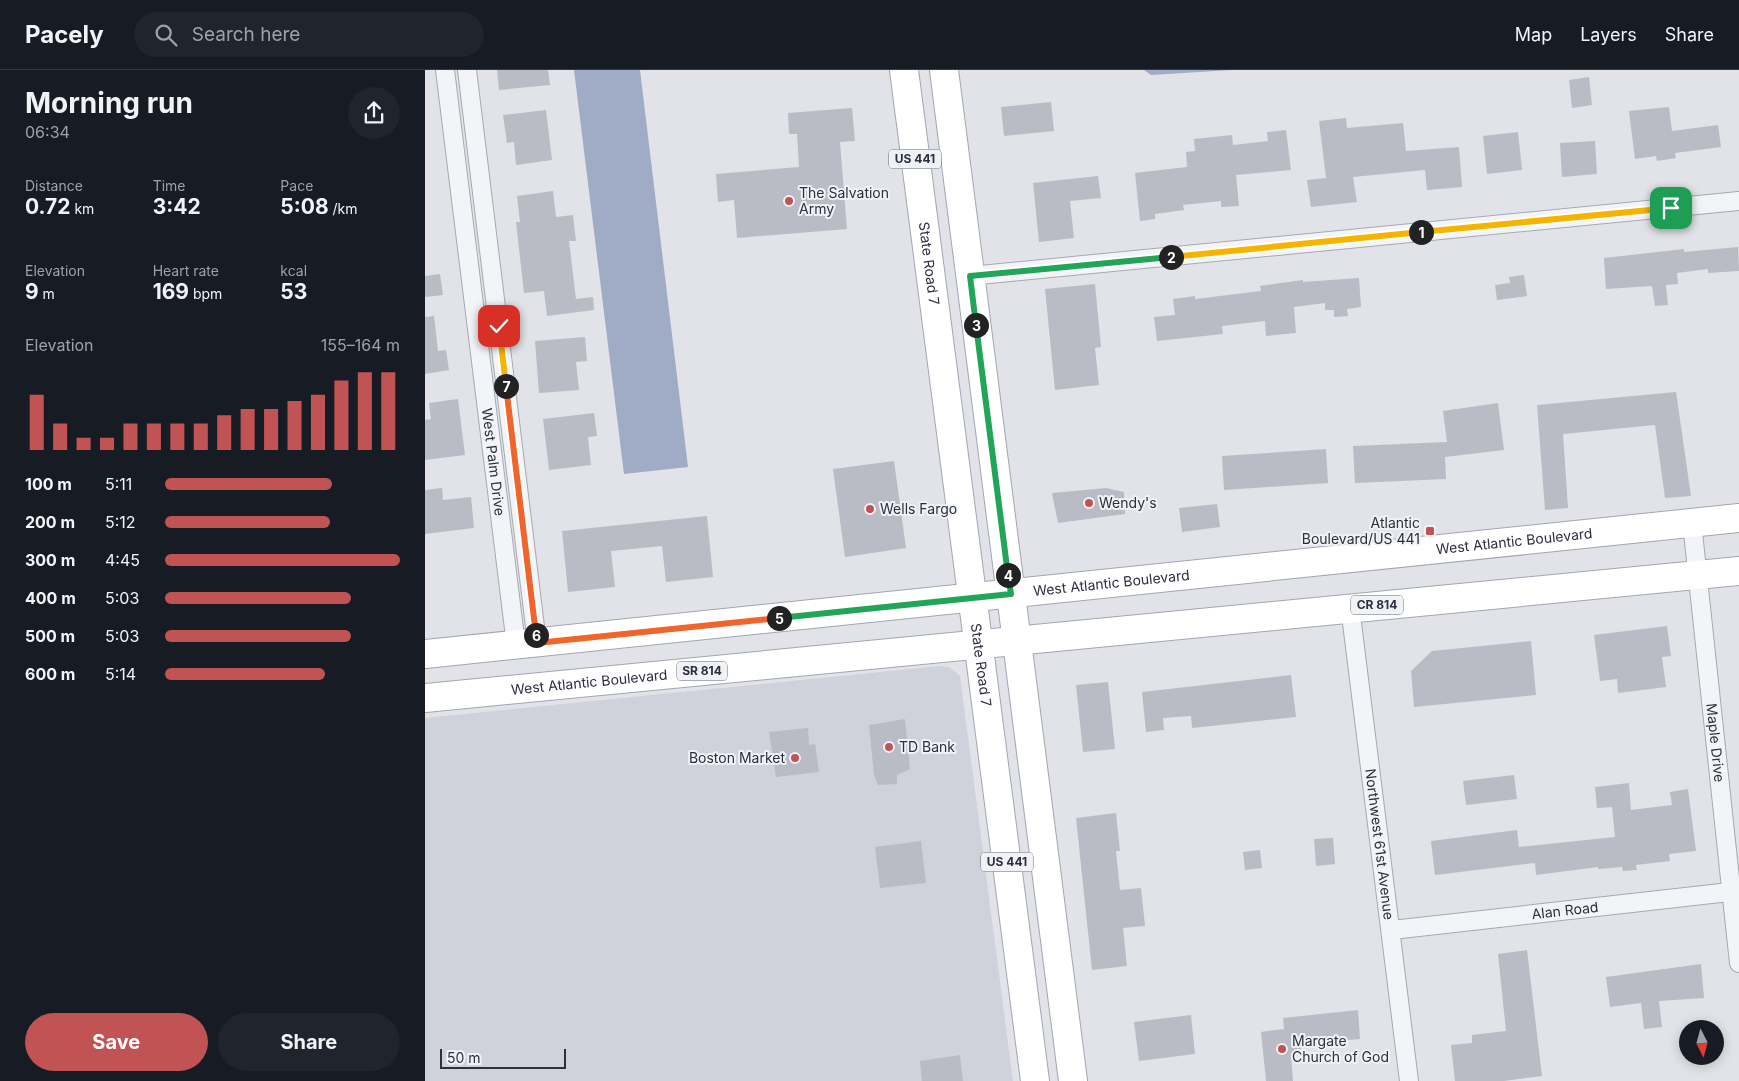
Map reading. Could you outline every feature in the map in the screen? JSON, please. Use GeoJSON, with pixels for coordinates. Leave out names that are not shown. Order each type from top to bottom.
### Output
{"type":"FeatureCollection","features":[{"type":"Feature","properties":{"kind":"main road","name":"State Road 7"},"geometry":{"type":"LineString","coordinates":[[904,70],[1035,1081]]}},
{"type":"Feature","properties":{"kind":"main road"},"geometry":{"type":"LineString","coordinates":[[930,70],[949,120]]}},
{"type":"Feature","properties":{"kind":"main road","name":"US 441"},"geometry":{"type":"LineString","coordinates":[[944,70],[1073,1081]]}},
{"type":"Feature","properties":{"kind":"main road","name":"West Atlantic Boulevard"},"geometry":{"type":"LineString","coordinates":[[425,654],[1739,518]]}},
{"type":"Feature","properties":{"kind":"main road","name":"West Atlantic Boulevard"},"geometry":{"type":"LineString","coordinates":[[425,698],[979,642],[1739,571]]}},
{"type":"Feature","properties":{"kind":"street","name":"West Palm Drive"},"geometry":{"type":"LineString","coordinates":[[445,70],[504,550],[526,644]]}},
{"type":"Feature","properties":{"kind":"street","name":"West Palm Drive"},"geometry":{"type":"LineString","coordinates":[[467,70],[526,548],[526,644]]}},
{"type":"Feature","properties":{"kind":"street"},"geometry":{"type":"LineString","coordinates":[[970,276],[1739,201]]}},
{"type":"Feature","properties":{"kind":"street"},"geometry":{"type":"LineString","coordinates":[[468,255],[489,252]]}},
{"type":"Feature","properties":{"kind":"street","name":"Maple Drive"},"geometry":{"type":"LineString","coordinates":[[1692,523],[1735,892],[1739,963]]}},
{"type":"Feature","properties":{"kind":"street"},"geometry":{"type":"LineString","coordinates":[[504,550],[526,548]]}},
{"type":"Feature","properties":{"kind":"street","name":"Northwest 61st Avenue"},"geometry":{"type":"LineString","coordinates":[[1350,607],[1392,930],[1409,1081]]}},
{"type":"Feature","properties":{"kind":"street","name":"Alan Road"},"geometry":{"type":"LineString","coordinates":[[1392,930],[1735,892]]}},
{"type":"Feature","properties":{"kind":"shaded area"},"geometry":{"type":"Polygon","coordinates":[[[939,666],[949,667],[960,676],[1013,1081],[425,1081],[425,718],[939,666]]]}},
{"type":"Feature","properties":{"kind":"water"},"geometry":{"type":"Polygon","coordinates":[[[574,70],[640,70],[688,467],[624,474],[574,70]]]}},
{"type":"Feature","properties":{"kind":"water"},"geometry":{"type":"Polygon","coordinates":[[[1144,70],[1232,70],[1151,75],[1144,70]]]}},
{"type":"Feature","properties":{"kind":"building"},"geometry":{"type":"Polygon","coordinates":[[[497,70],[548,70],[550,85],[499,90],[497,70]]]}},
{"type":"Feature","properties":{"kind":"building"},"geometry":{"type":"Polygon","coordinates":[[[1589,77],[1592,105],[1572,108],[1569,80],[1589,77]]]}},
{"type":"Feature","properties":{"kind":"building"},"geometry":{"type":"Polygon","coordinates":[[[1051,102],[1054,131],[1004,136],[1001,107],[1051,102]]]}},
{"type":"Feature","properties":{"kind":"building"},"geometry":{"type":"Polygon","coordinates":[[[1669,107],[1672,131],[1718,125],[1721,147],[1675,153],[1676,158],[1657,161],[1656,156],[1635,159],[1629,111],[1669,107]]]}},
{"type":"Feature","properties":{"kind":"building","name":"The Salvation Army"},"geometry":{"type":"Polygon","coordinates":[[[852,108],[855,141],[840,142],[847,229],[737,238],[734,200],[718,202],[716,174],[799,167],[797,134],[789,134],[788,113],[852,108]]]}},
{"type":"Feature","properties":{"kind":"building"},"geometry":{"type":"Polygon","coordinates":[[[546,110],[552,160],[516,165],[514,142],[507,143],[503,115],[546,110]]]}},
{"type":"Feature","properties":{"kind":"building"},"geometry":{"type":"Polygon","coordinates":[[[1346,118],[1347,128],[1403,123],[1406,151],[1459,147],[1462,187],[1427,190],[1425,170],[1353,177],[1357,202],[1311,207],[1307,180],[1326,178],[1319,121],[1346,118]]]}},
{"type":"Feature","properties":{"kind":"building"},"geometry":{"type":"Polygon","coordinates":[[[1286,130],[1291,170],[1236,175],[1239,206],[1221,207],[1221,201],[1183,205],[1184,210],[1155,214],[1155,219],[1140,221],[1135,173],[1187,167],[1186,152],[1195,151],[1194,139],[1232,135],[1233,145],[1268,141],[1267,132],[1286,130]]]}},
{"type":"Feature","properties":{"kind":"building"},"geometry":{"type":"Polygon","coordinates":[[[1518,132],[1522,170],[1487,174],[1483,136],[1518,132]]]}},
{"type":"Feature","properties":{"kind":"building"},"geometry":{"type":"Polygon","coordinates":[[[1595,141],[1597,174],[1562,177],[1560,143],[1595,141]]]}},
{"type":"Feature","properties":{"kind":"building"},"geometry":{"type":"Polygon","coordinates":[[[1098,176],[1101,198],[1070,201],[1074,238],[1039,242],[1033,183],[1098,176]]]}},
{"type":"Feature","properties":{"kind":"building"},"geometry":{"type":"Polygon","coordinates":[[[553,191],[556,217],[573,215],[576,241],[569,241],[576,299],[593,297],[594,310],[547,316],[544,291],[524,293],[516,222],[520,222],[517,196],[553,191]]]}},
{"type":"Feature","properties":{"kind":"building"},"geometry":{"type":"Polygon","coordinates":[[[1738,247],[1739,271],[1708,273],[1708,269],[1677,273],[1678,284],[1666,285],[1668,305],[1655,306],[1652,286],[1606,289],[1604,258],[1684,249],[1684,252],[1738,247]]]}},
{"type":"Feature","properties":{"kind":"building"},"geometry":{"type":"Polygon","coordinates":[[[440,274],[443,295],[425,297],[425,276],[440,274]]]}},
{"type":"Feature","properties":{"kind":"building"},"geometry":{"type":"Polygon","coordinates":[[[1524,275],[1527,296],[1497,300],[1495,285],[1510,283],[1509,277],[1524,275]]]}},
{"type":"Feature","properties":{"kind":"building"},"geometry":{"type":"Polygon","coordinates":[[[1359,278],[1361,307],[1347,309],[1348,316],[1334,317],[1334,310],[1325,310],[1325,303],[1294,307],[1296,333],[1266,336],[1265,321],[1222,326],[1223,334],[1157,341],[1154,317],[1175,315],[1173,299],[1195,296],[1195,299],[1261,291],[1260,286],[1303,280],[1303,282],[1359,278]]]}},
{"type":"Feature","properties":{"kind":"building"},"geometry":{"type":"Polygon","coordinates":[[[1095,284],[1101,347],[1095,348],[1099,385],[1055,390],[1045,289],[1095,284]]]}},
{"type":"Feature","properties":{"kind":"building"},"geometry":{"type":"Polygon","coordinates":[[[434,316],[438,351],[446,350],[449,370],[425,374],[425,317],[434,316]]]}},
{"type":"Feature","properties":{"kind":"building"},"geometry":{"type":"Polygon","coordinates":[[[585,337],[587,361],[576,362],[579,390],[539,393],[535,341],[585,337]]]}},
{"type":"Feature","properties":{"kind":"building"},"geometry":{"type":"Polygon","coordinates":[[[1676,392],[1691,496],[1665,498],[1655,425],[1563,434],[1568,508],[1545,510],[1537,405],[1676,392]]]}},
{"type":"Feature","properties":{"kind":"building"},"geometry":{"type":"Polygon","coordinates":[[[458,399],[465,455],[425,460],[425,420],[431,419],[429,403],[458,399]]]}},
{"type":"Feature","properties":{"kind":"building"},"geometry":{"type":"Polygon","coordinates":[[[1498,403],[1504,450],[1445,457],[1446,479],[1355,483],[1353,446],[1447,442],[1443,411],[1498,403]]]}},
{"type":"Feature","properties":{"kind":"building"},"geometry":{"type":"Polygon","coordinates":[[[594,413],[597,436],[588,437],[591,465],[549,470],[543,419],[594,413]]]}},
{"type":"Feature","properties":{"kind":"building"},"geometry":{"type":"Polygon","coordinates":[[[1326,449],[1328,483],[1224,490],[1222,456],[1326,449]]]}},
{"type":"Feature","properties":{"kind":"building","name":"Wells Fargo"},"geometry":{"type":"Polygon","coordinates":[[[894,461],[906,548],[845,557],[833,469],[894,461]]]}},
{"type":"Feature","properties":{"kind":"building"},"geometry":{"type":"Polygon","coordinates":[[[442,488],[443,500],[471,497],[474,528],[425,534],[425,490],[442,488]]]}},
{"type":"Feature","properties":{"kind":"building","name":"Wendy's"},"geometry":{"type":"Polygon","coordinates":[[[1106,488],[1124,492],[1125,514],[1058,523],[1052,493],[1106,488]]]}},
{"type":"Feature","properties":{"kind":"building"},"geometry":{"type":"Polygon","coordinates":[[[1217,504],[1220,527],[1182,532],[1179,508],[1217,504]]]}},
{"type":"Feature","properties":{"kind":"building"},"geometry":{"type":"Polygon","coordinates":[[[707,516],[713,577],[666,582],[662,546],[611,551],[615,587],[568,592],[562,531],[707,516]]]}},
{"type":"Feature","properties":{"kind":"building"},"geometry":{"type":"Polygon","coordinates":[[[1667,626],[1671,656],[1662,657],[1666,687],[1618,693],[1617,679],[1600,681],[1594,635],[1667,626]]]}},
{"type":"Feature","properties":{"kind":"building"},"geometry":{"type":"Polygon","coordinates":[[[1531,641],[1536,695],[1414,707],[1411,671],[1432,651],[1531,641]]]}},
{"type":"Feature","properties":{"kind":"building"},"geometry":{"type":"Polygon","coordinates":[[[1291,675],[1296,717],[1192,728],[1191,716],[1163,718],[1164,730],[1146,732],[1142,692],[1291,675]]]}},
{"type":"Feature","properties":{"kind":"building"},"geometry":{"type":"Polygon","coordinates":[[[1108,682],[1115,749],[1083,752],[1076,685],[1108,682]]]}},
{"type":"Feature","properties":{"kind":"building","name":"TD Bank"},"geometry":{"type":"Polygon","coordinates":[[[905,719],[910,769],[897,775],[897,784],[878,785],[874,775],[869,725],[905,719]]]}},
{"type":"Feature","properties":{"kind":"building","name":"Boston Market"},"geometry":{"type":"Polygon","coordinates":[[[808,728],[809,745],[815,744],[819,772],[776,777],[769,732],[808,728]]]}},
{"type":"Feature","properties":{"kind":"building"},"geometry":{"type":"Polygon","coordinates":[[[1514,775],[1517,799],[1466,805],[1463,781],[1514,775]]]}},
{"type":"Feature","properties":{"kind":"building"},"geometry":{"type":"Polygon","coordinates":[[[1629,783],[1631,810],[1672,805],[1670,792],[1688,789],[1696,851],[1669,854],[1670,861],[1636,865],[1637,870],[1623,871],[1622,867],[1598,869],[1598,867],[1536,875],[1535,863],[1435,875],[1431,841],[1517,830],[1519,847],[1615,837],[1612,807],[1597,808],[1595,787],[1629,783]]]}},
{"type":"Feature","properties":{"kind":"building"},"geometry":{"type":"Polygon","coordinates":[[[1116,813],[1120,851],[1116,851],[1120,890],[1141,888],[1145,926],[1123,928],[1127,966],[1092,970],[1076,818],[1116,813]]]}},
{"type":"Feature","properties":{"kind":"building"},"geometry":{"type":"Polygon","coordinates":[[[1333,838],[1335,864],[1316,866],[1314,839],[1333,838]]]}},
{"type":"Feature","properties":{"kind":"building"},"geometry":{"type":"Polygon","coordinates":[[[921,841],[926,883],[880,888],[875,847],[921,841]]]}},
{"type":"Feature","properties":{"kind":"building"},"geometry":{"type":"Polygon","coordinates":[[[1260,850],[1262,868],[1245,870],[1243,852],[1260,850]]]}},
{"type":"Feature","properties":{"kind":"building"},"geometry":{"type":"Polygon","coordinates":[[[1527,950],[1542,1076],[1504,1081],[1455,1081],[1451,1045],[1472,1043],[1472,1035],[1506,1031],[1498,954],[1527,950]]]}},
{"type":"Feature","properties":{"kind":"building"},"geometry":{"type":"Polygon","coordinates":[[[1701,964],[1704,998],[1659,1001],[1662,1027],[1644,1029],[1641,1003],[1610,1007],[1606,977],[1701,964]]]}},
{"type":"Feature","properties":{"kind":"building","name":"Margate Church of God"},"geometry":{"type":"Polygon","coordinates":[[[1358,1010],[1360,1039],[1301,1044],[1301,1053],[1291,1054],[1293,1081],[1266,1081],[1261,1032],[1284,1029],[1283,1018],[1358,1010]]]}},
{"type":"Feature","properties":{"kind":"building"},"geometry":{"type":"Polygon","coordinates":[[[1191,1015],[1195,1054],[1139,1061],[1134,1022],[1191,1015]]]}},
{"type":"Feature","properties":{"kind":"building"},"geometry":{"type":"Polygon","coordinates":[[[960,1055],[963,1081],[922,1081],[920,1061],[960,1055]]]}},
{"type":"Feature","properties":{"kind":"place","name":"The Salvation Army"},"geometry":{"type":"Point","coordinates":[789,201]}},
{"type":"Feature","properties":{"kind":"place","name":"Wendy's"},"geometry":{"type":"Point","coordinates":[1089,503]}},
{"type":"Feature","properties":{"kind":"place","name":"Wells Fargo"},"geometry":{"type":"Point","coordinates":[870,509]}},
{"type":"Feature","properties":{"kind":"place","name":"Atlantic Boulevard/US 441"},"geometry":{"type":"Point","coordinates":[1430,531]}},
{"type":"Feature","properties":{"kind":"place","name":"TD Bank"},"geometry":{"type":"Point","coordinates":[889,747]}},
{"type":"Feature","properties":{"kind":"place","name":"Boston Market"},"geometry":{"type":"Point","coordinates":[795,758]}},
{"type":"Feature","properties":{"kind":"place","name":"Margate Church of God"},"geometry":{"type":"Point","coordinates":[1282,1049]}},
{"type":"Feature","properties":{"kind":"route"},"geometry":{"type":"LineString","coordinates":[[499,326],[537,643],[1011,594],[970,276],[1671,208]]}}]}
